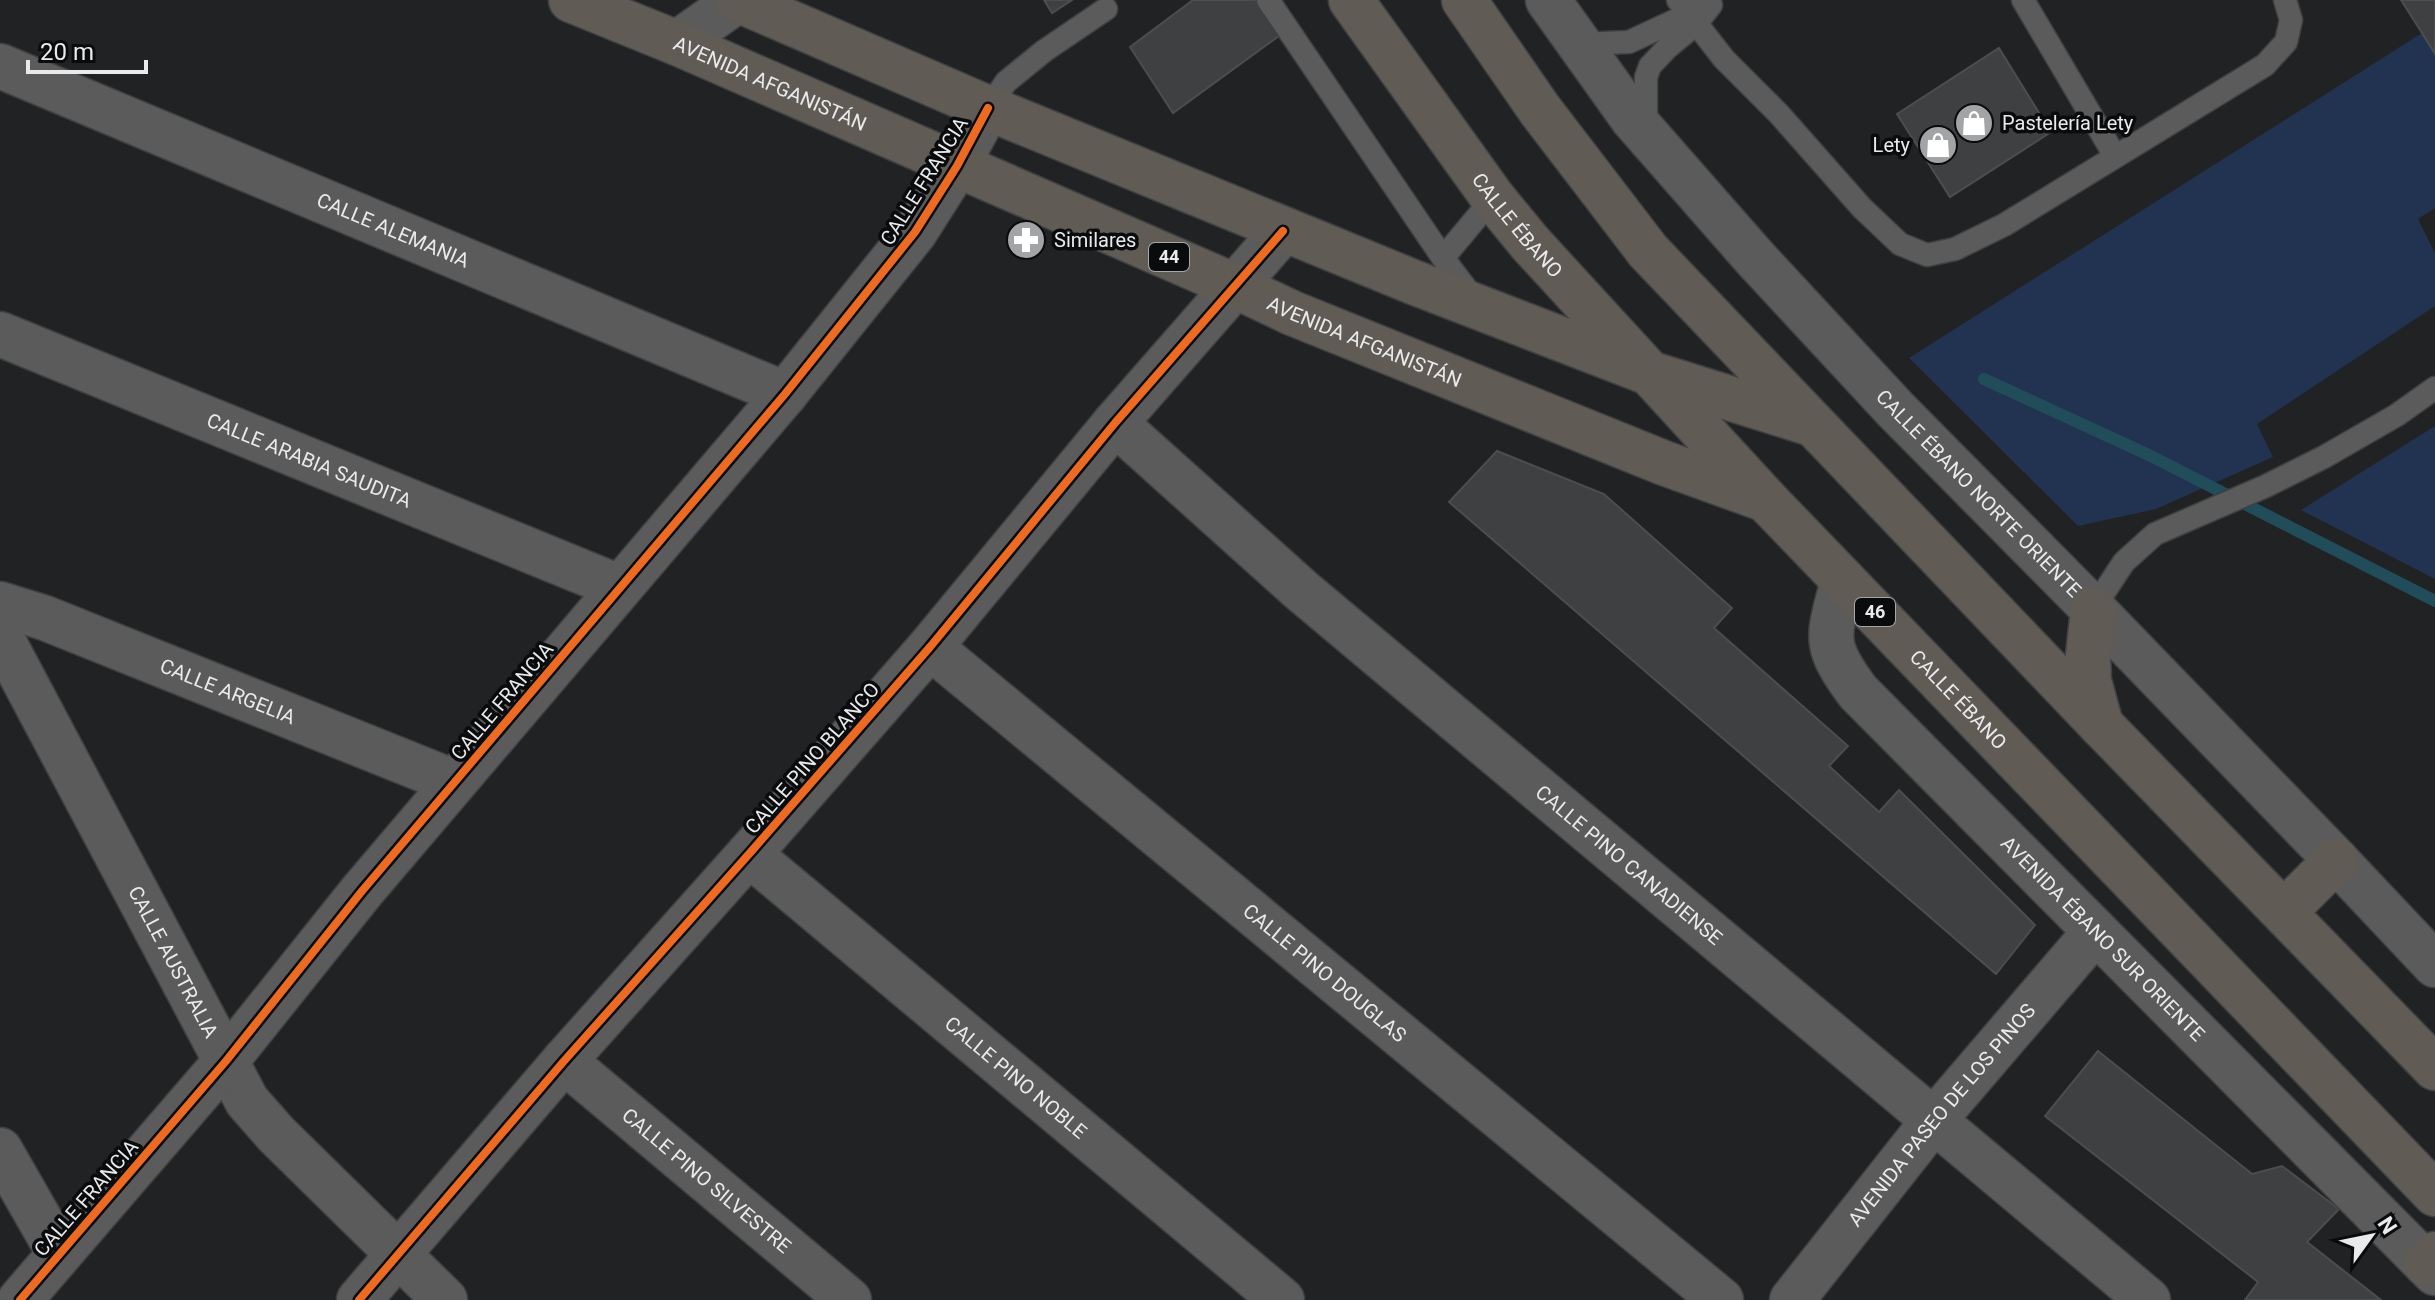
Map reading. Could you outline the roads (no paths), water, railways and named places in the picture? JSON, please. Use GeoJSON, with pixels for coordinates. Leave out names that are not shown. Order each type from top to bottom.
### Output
{"type":"FeatureCollection","features":[{"type":"Feature","properties":{"kind":"main road","name":"AVENIDA AFGANISTÁN"},"geometry":{"type":"LineString","coordinates":[[571,0],[677,43],[1292,313],[1664,463],[1767,501]]}},
{"type":"Feature","properties":{"kind":"main road"},"geometry":{"type":"LineString","coordinates":[[738,0],[1283,231],[1652,374],[1811,423]]}},
{"type":"Feature","properties":{"kind":"main road","name":"CALLE ÉBANO"},"geometry":{"type":"LineString","coordinates":[[1351,0],[1493,198],[1530,243],[1767,501],[2435,1194]]}},
{"type":"Feature","properties":{"kind":"main road"},"geometry":{"type":"LineString","coordinates":[[1464,0],[1540,110],[1648,251],[2101,725],[2435,1068]]}},
{"type":"Feature","properties":{"kind":"main road"},"geometry":{"type":"LineString","coordinates":[[2093,609],[2088,655],[2089,681],[2101,725]]}},
{"type":"Feature","properties":{"kind":"main road"},"geometry":{"type":"LineString","coordinates":[[2284,912],[2336,860]]}},
{"type":"Feature","properties":{"kind":"street"},"geometry":{"type":"LineString","coordinates":[[677,43],[738,0]]}},
{"type":"Feature","properties":{"kind":"street","name":"CALLE ÉBANO NORTE ORIENTE"},"geometry":{"type":"LineString","coordinates":[[1548,0],[1646,136],[1754,257],[1895,409],[2093,609],[2435,965]]}},
{"type":"Feature","properties":{"kind":"street","name":"CALLE ALEMANIA"},"geometry":{"type":"LineString","coordinates":[[0,66],[785,394]]}},
{"type":"Feature","properties":{"kind":"street","name":"CALLE FRANCIA"},"geometry":{"type":"LineString","coordinates":[[20,1300],[226,1061],[362,891],[785,394],[915,232],[957,166],[988,108]]}},
{"type":"Feature","properties":{"kind":"street","name":"CALLE PINO BLANCO"},"geometry":{"type":"LineString","coordinates":[[359,1300],[564,1061],[930,647],[1115,423],[1283,231]]}},
{"type":"Feature","properties":{"kind":"street","name":"CALLE ARABIA SAUDITA"},"geometry":{"type":"LineString","coordinates":[[0,334],[619,587]]}},
{"type":"Feature","properties":{"kind":"street","name":"CALLE PINO CANADIENSE"},"geometry":{"type":"LineString","coordinates":[[1115,423],[1301,590],[2148,1300]]}},
{"type":"Feature","properties":{"kind":"street","name":"AVENIDA ÉBANO SUR ORIENTE"},"geometry":{"type":"LineString","coordinates":[[1843,580],[1831,632],[1832,650],[1840,668],[1858,692],[2095,932],[2432,1264]]}},
{"type":"Feature","properties":{"kind":"street","name":"CALLE ARGELIA"},"geometry":{"type":"LineString","coordinates":[[0,604],[45,618],[454,782]]}},
{"type":"Feature","properties":{"kind":"street","name":"CALLE AUSTRALIA"},"geometry":{"type":"LineString","coordinates":[[0,635],[247,1101],[276,1134],[445,1300]]}},
{"type":"Feature","properties":{"kind":"street","name":"CALLE PINO DOUGLAS"},"geometry":{"type":"LineString","coordinates":[[930,647],[1721,1300]]}},
{"type":"Feature","properties":{"kind":"street","name":"CALLE PINO NOBLE"},"geometry":{"type":"LineString","coordinates":[[749,854],[1282,1300]]}},
{"type":"Feature","properties":{"kind":"street","name":"AVENIDA PASEO DE LOS PINOS"},"geometry":{"type":"LineString","coordinates":[[1792,1300],[1934,1120],[2095,932]]}},
{"type":"Feature","properties":{"kind":"street","name":"CALLE PINO SILVESTRE"},"geometry":{"type":"LineString","coordinates":[[564,1061],[849,1300]]}},
{"type":"Feature","properties":{"kind":"street"},"geometry":{"type":"LineString","coordinates":[[0,1150],[59,1253]]}},
{"type":"Feature","properties":{"kind":"lane"},"geometry":{"type":"LineString","coordinates":[[1268,0],[1443,258],[1481,308]]}},
{"type":"Feature","properties":{"kind":"lane"},"geometry":{"type":"LineString","coordinates":[[2023,0],[2115,156]]}},
{"type":"Feature","properties":{"kind":"lane"},"geometry":{"type":"LineString","coordinates":[[1687,13],[1724,59],[1779,114],[1862,208],[1900,244],[1927,255],[1955,249],[2004,225],[2265,65],[2286,42],[2291,20],[2285,0]]}},
{"type":"Feature","properties":{"kind":"lane"},"geometry":{"type":"LineString","coordinates":[[1579,44],[1629,42],[1715,2]]}},
{"type":"Feature","properties":{"kind":"lane"},"geometry":{"type":"LineString","coordinates":[[988,108],[1006,82],[1108,3]]}},
{"type":"Feature","properties":{"kind":"lane"},"geometry":{"type":"LineString","coordinates":[[1646,136],[1646,77],[1687,13]]}},
{"type":"Feature","properties":{"kind":"lane"},"geometry":{"type":"LineString","coordinates":[[1443,258],[1493,198]]}},
{"type":"Feature","properties":{"kind":"lane"},"geometry":{"type":"LineString","coordinates":[[2093,609],[2124,562],[2155,534],[2266,486],[2363,435],[2435,388]]}},
{"type":"Feature","properties":{"kind":"waterway"},"geometry":{"type":"LineString","coordinates":[[1984,379],[2151,456],[2435,601]]}},
{"type":"Feature","properties":{"kind":"place","name":"Pastelería Lety"},"geometry":{"type":"Point","coordinates":[1974,123]}},
{"type":"Feature","properties":{"kind":"place","name":"Lety"},"geometry":{"type":"Point","coordinates":[1938,145]}},
{"type":"Feature","properties":{"kind":"place","name":"Similares"},"geometry":{"type":"Point","coordinates":[1026,240]}}]}
